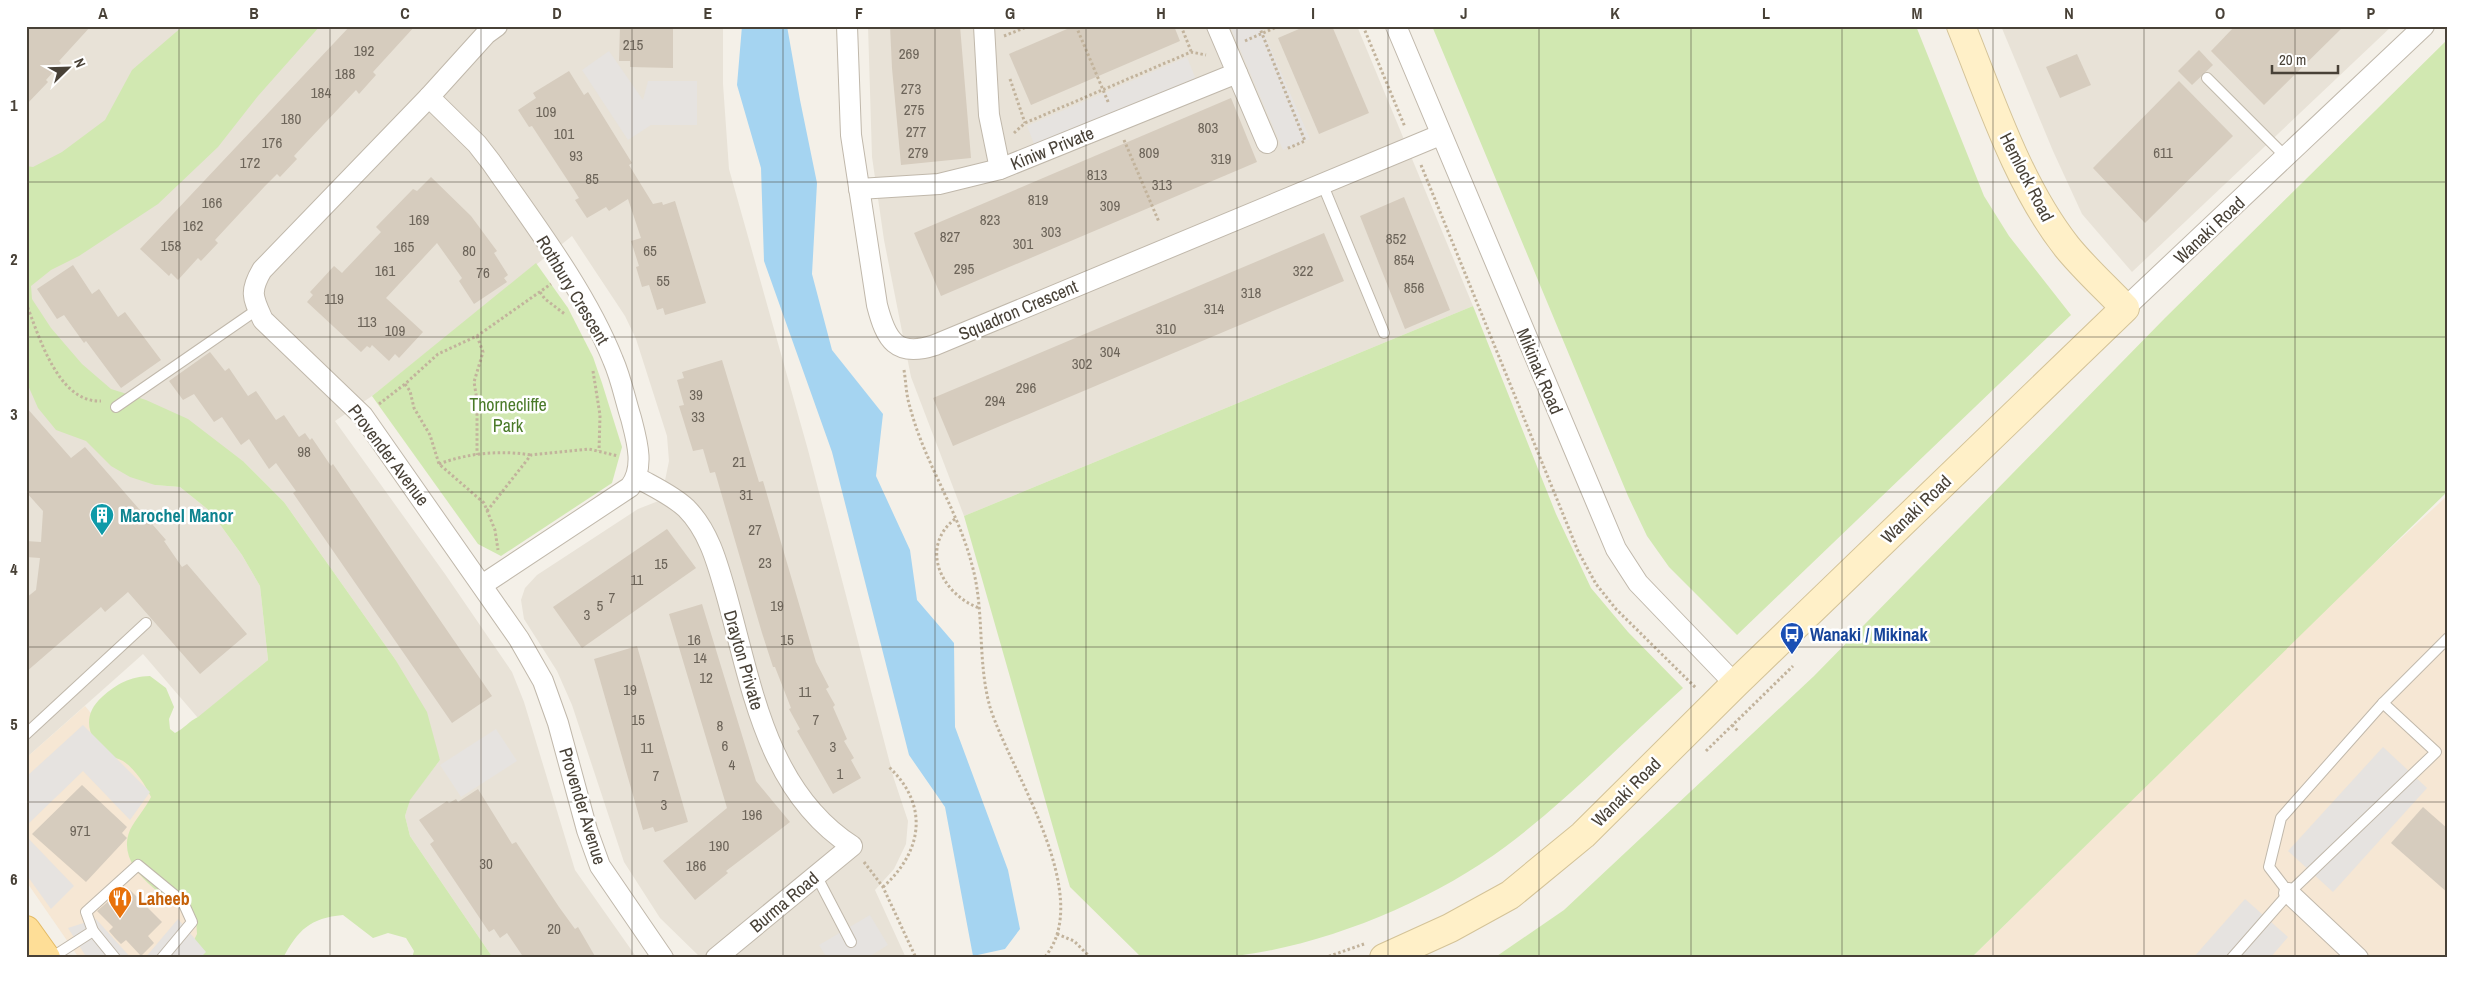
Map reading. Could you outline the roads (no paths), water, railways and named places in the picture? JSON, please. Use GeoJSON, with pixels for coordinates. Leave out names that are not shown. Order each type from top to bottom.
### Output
{"type":"FeatureCollection","features":[{"type":"Feature","properties":{"kind":"street","name":"Provender Avenue"},"geometry":{"type":"LineString","coordinates":[[497,26],[486,34],[429,98],[262,270],[253,286],[254,300],[263,320],[363,416],[519,639],[543,681],[558,724],[587,830],[600,866],[663,958]]}},
{"type":"Feature","properties":{"kind":"street"},"geometry":{"type":"LineString","coordinates":[[847,26],[851,135],[858,189]]}},
{"type":"Feature","properties":{"kind":"street"},"geometry":{"type":"LineString","coordinates":[[1217,26],[1267,143]]}},
{"type":"Feature","properties":{"kind":"street","name":"Mikinak Road"},"geometry":{"type":"LineString","coordinates":[[1396,26],[1440,135],[1616,550],[1638,583],[1727,675]]}},
{"type":"Feature","properties":{"kind":"street","name":"Hemlock Road"},"geometry":{"type":"LineString","coordinates":[[1961,26],[2010,145],[2028,184],[2053,228],[2067,248],[2125,308]]}},
{"type":"Feature","properties":{"kind":"street","name":"Wanaki Road"},"geometry":{"type":"LineString","coordinates":[[1375,951],[1478,914],[1536,875],[1583,835],[1727,675],[2125,308],[2424,26]]}},
{"type":"Feature","properties":{"kind":"street"},"geometry":{"type":"LineString","coordinates":[[990,33],[989,114],[998,160]]}},
{"type":"Feature","properties":{"kind":"street","name":"Kiniw Private"},"geometry":{"type":"LineString","coordinates":[[858,189],[939,184],[998,160],[1236,72]]}},
{"type":"Feature","properties":{"kind":"street","name":"Rothbury Crescent"},"geometry":{"type":"LineString","coordinates":[[429,98],[477,144],[491,162],[584,302],[614,360],[634,429],[638,454],[638,478]]}},
{"type":"Feature","properties":{"kind":"street","name":"Squadron Crescent"},"geometry":{"type":"LineString","coordinates":[[858,189],[882,326],[890,340],[898,346],[910,350],[935,345],[1440,135]]}},
{"type":"Feature","properties":{"kind":"street"},"geometry":{"type":"LineString","coordinates":[[482,585],[616,498],[638,478]]}},
{"type":"Feature","properties":{"kind":"street","name":"Drayton Private"},"geometry":{"type":"LineString","coordinates":[[638,478],[672,497],[700,525],[717,561],[762,722],[777,758],[804,804],[834,834],[852,846]]}},
{"type":"Feature","properties":{"kind":"street","name":"Burma Road"},"geometry":{"type":"LineString","coordinates":[[716,958],[852,846]]}},
{"type":"Feature","properties":{"kind":"street"},"geometry":{"type":"LineString","coordinates":[[2289,893],[2358,958]]}},
{"type":"Feature","properties":{"kind":"lane"},"geometry":{"type":"LineString","coordinates":[[2207,78],[2286,157]]}},
{"type":"Feature","properties":{"kind":"lane"},"geometry":{"type":"LineString","coordinates":[[1322,183],[1384,333]]}},
{"type":"Feature","properties":{"kind":"lane"},"geometry":{"type":"LineString","coordinates":[[116,407],[258,309]]}},
{"type":"Feature","properties":{"kind":"lane"},"geometry":{"type":"LineString","coordinates":[[26,734],[146,623]]}},
{"type":"Feature","properties":{"kind":"lane"},"geometry":{"type":"LineString","coordinates":[[2289,893],[2269,867],[2281,818],[2383,703],[2448,638]]}},
{"type":"Feature","properties":{"kind":"lane"},"geometry":{"type":"LineString","coordinates":[[2232,958],[2289,893],[2436,752],[2383,703]]}},
{"type":"Feature","properties":{"kind":"lane"},"geometry":{"type":"LineString","coordinates":[[115,958],[93,931],[86,912],[138,865],[183,902],[192,922],[162,958]]}},
{"type":"Feature","properties":{"kind":"lane"},"geometry":{"type":"LineString","coordinates":[[816,875],[851,942]]}},
{"type":"Feature","properties":{"kind":"lane"},"geometry":{"type":"LineString","coordinates":[[37,946],[93,931]]}},
{"type":"Feature","properties":{"kind":"water"},"geometry":{"type":"Polygon","coordinates":[[[742,26],[787,26],[817,183],[812,274],[832,350],[883,414],[876,476],[910,550],[917,600],[954,643],[955,727],[1008,870],[1020,929],[1005,949],[973,956],[945,807],[909,755],[832,452],[764,261],[761,168],[737,85],[742,26]]]}},
{"type":"Feature","properties":{"kind":"place","name":"Marochel Manor"},"geometry":{"type":"Point","coordinates":[102,536]}},
{"type":"Feature","properties":{"kind":"place","name":"Wanaki / Mikinak"},"geometry":{"type":"Point","coordinates":[1792,655]}},
{"type":"Feature","properties":{"kind":"place","name":"Laheeb"},"geometry":{"type":"Point","coordinates":[120,919]}},
{"type":"Feature","properties":{"kind":"park label","name":"Thornecliffe Park"},"geometry":{"type":"Point","coordinates":[508,414]}}]}
